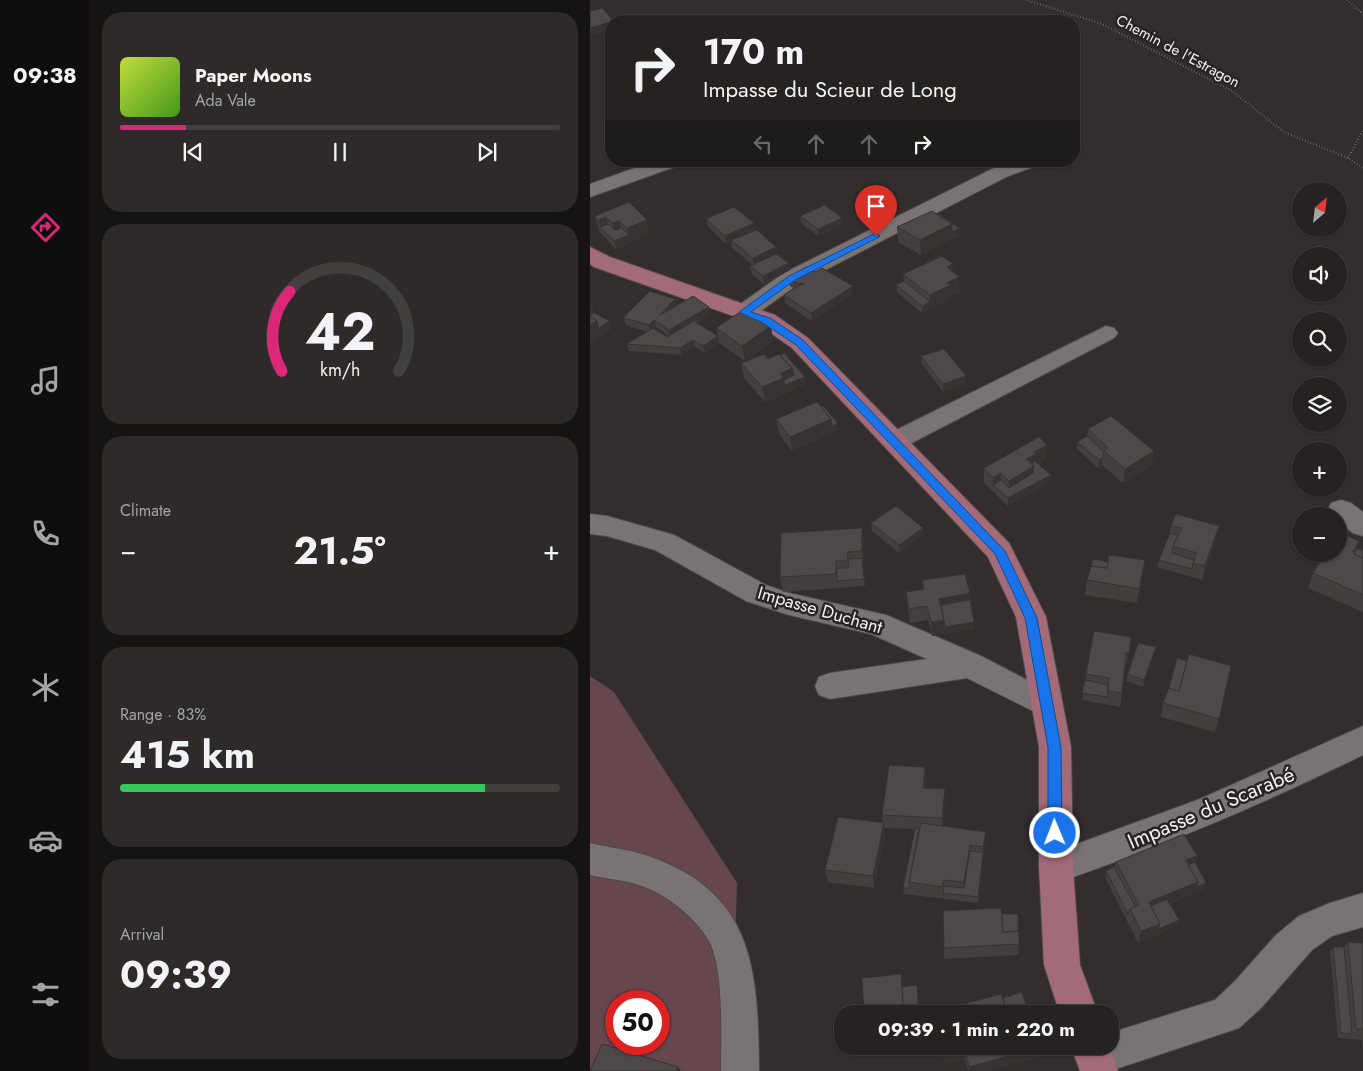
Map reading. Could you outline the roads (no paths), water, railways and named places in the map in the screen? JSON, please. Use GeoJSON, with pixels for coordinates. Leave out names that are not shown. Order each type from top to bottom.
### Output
{"type":"FeatureCollection","features":[{"type":"Feature","properties":{"kind":"main road"},"geometry":{"type":"LineString","coordinates":[[590,254],[602,262],[767,320],[800,343],[999,551],[1031,618],[1055,747],[1056,867],[1062,965],[1075,1005]]}},
{"type":"Feature","properties":{"kind":"street"},"geometry":{"type":"LineString","coordinates":[[590,191],[656,167]]}},
{"type":"Feature","properties":{"kind":"street"},"geometry":{"type":"LineString","coordinates":[[744,312],[792,278],[1001,172],[1015,167]]}},
{"type":"Feature","properties":{"kind":"street"},"geometry":{"type":"LineString","coordinates":[[895,441],[1106,333]]}},
{"type":"Feature","properties":{"kind":"street"},"geometry":{"type":"LineString","coordinates":[[1347,514],[1363,526]]}},
{"type":"Feature","properties":{"kind":"street","name":"Impasse Duchant"},"geometry":{"type":"LineString","coordinates":[[590,524],[607,526],[664,542],[756,594],[790,604],[876,623],[970,664],[1047,705]]}},
{"type":"Feature","properties":{"kind":"street"},"geometry":{"type":"LineString","coordinates":[[830,686],[970,664]]}},
{"type":"Feature","properties":{"kind":"street","name":"Impasse du Scarabé"},"geometry":{"type":"LineString","coordinates":[[1056,867],[1126,845],[1260,790],[1363,740]]}},
{"type":"Feature","properties":{"kind":"street"},"geometry":{"type":"LineString","coordinates":[[590,859],[643,870],[677,886],[711,915],[729,945],[740,1015],[740,1071]]}},
{"type":"Feature","properties":{"kind":"street"},"geometry":{"type":"LineString","coordinates":[[1094,1058],[1226,1015],[1239,1005],[1288,946],[1314,926],[1358,916]]}}]}
